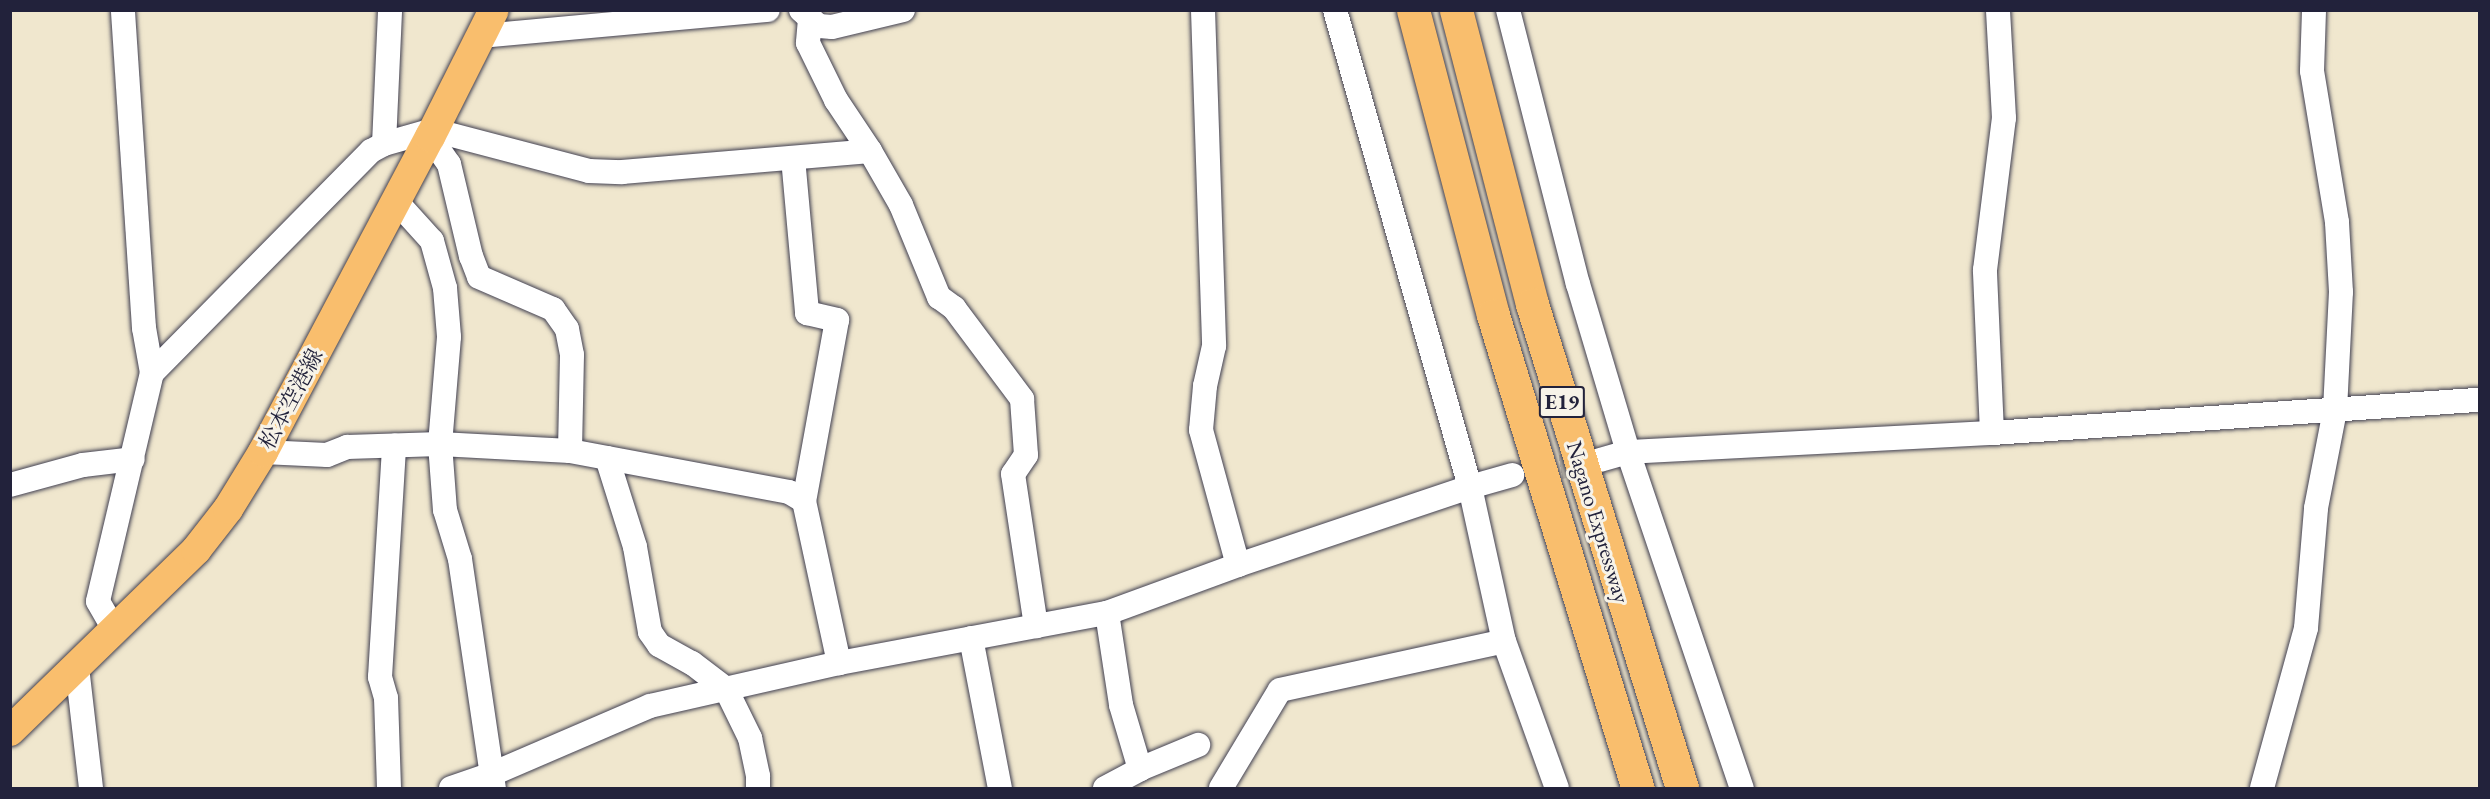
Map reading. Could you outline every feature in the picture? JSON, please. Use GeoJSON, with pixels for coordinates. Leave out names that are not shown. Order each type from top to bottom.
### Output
{"type":"FeatureCollection","features":[{"type":"Feature","properties":{"kind":"highway","name":"Nagano Expressway"},"geometry":{"type":"LineString","coordinates":[[1413,10],[1493,315],[1638,789]]}},
{"type":"Feature","properties":{"kind":"highway","name":"Nagano Expressway"},"geometry":{"type":"LineString","coordinates":[[1456,10],[1532,304],[1682,789]]}},
{"type":"Feature","properties":{"kind":"main road","name":"松本空港線"},"geometry":{"type":"LineString","coordinates":[[10,731],[196,550],[228,509],[263,452],[488,23]]}},
{"type":"Feature","properties":{"kind":"street"},"geometry":{"type":"LineString","coordinates":[[115,631],[98,601],[152,373],[144,328],[123,10]]}},
{"type":"Feature","properties":{"kind":"street"},"geometry":{"type":"LineString","coordinates":[[384,144],[390,10]]}},
{"type":"Feature","properties":{"kind":"street"},"geometry":{"type":"LineString","coordinates":[[488,23],[768,10]]}},
{"type":"Feature","properties":{"kind":"street"},"geometry":{"type":"LineString","coordinates":[[805,15],[819,26],[832,27],[903,10]]}},
{"type":"Feature","properties":{"kind":"street"},"geometry":{"type":"LineString","coordinates":[[1203,10],[1214,346],[1205,386],[1201,430],[1238,565]]}},
{"type":"Feature","properties":{"kind":"street"},"geometry":{"type":"LineString","coordinates":[[1335,10],[1470,487],[1504,641],[1557,789]]}},
{"type":"Feature","properties":{"kind":"street"},"geometry":{"type":"LineString","coordinates":[[1406,10],[1424,58]]}},
{"type":"Feature","properties":{"kind":"street"},"geometry":{"type":"LineString","coordinates":[[1467,10],[1478,102]]}},
{"type":"Feature","properties":{"kind":"street"},"geometry":{"type":"LineString","coordinates":[[1508,10],[1578,284],[1628,452],[1742,789]]}},
{"type":"Feature","properties":{"kind":"street"},"geometry":{"type":"LineString","coordinates":[[1992,433],[1985,270],[2004,118],[1998,10]]}},
{"type":"Feature","properties":{"kind":"street"},"geometry":{"type":"LineString","coordinates":[[2262,789],[2307,628],[2316,508],[2335,410],[2342,292],[2337,222],[2312,71],[2314,10]]}},
{"type":"Feature","properties":{"kind":"street"},"geometry":{"type":"LineString","coordinates":[[805,15],[808,43],[836,100],[870,151],[901,205],[939,297],[954,308],[1022,399],[1026,455],[1013,474],[1036,626]]}},
{"type":"Feature","properties":{"kind":"street"},"geometry":{"type":"LineString","coordinates":[[152,373],[371,151],[384,144],[431,134],[589,171],[622,172],[870,151]]}},
{"type":"Feature","properties":{"kind":"street"},"geometry":{"type":"LineString","coordinates":[[431,134],[449,164],[471,256],[479,277],[553,309],[567,329],[572,355],[570,451]]}},
{"type":"Feature","properties":{"kind":"street"},"geometry":{"type":"LineString","coordinates":[[793,158],[807,313],[837,320],[804,501],[839,663]]}},
{"type":"Feature","properties":{"kind":"street"},"geometry":{"type":"LineString","coordinates":[[395,200],[432,241],[445,288],[449,337],[440,444],[445,510],[460,559],[493,782]]}},
{"type":"Feature","properties":{"kind":"street"},"geometry":{"type":"LineString","coordinates":[[1600,460],[1628,452],[1992,433],[2480,400]]}},
{"type":"Feature","properties":{"kind":"street"},"geometry":{"type":"LineString","coordinates":[[263,452],[327,455],[347,447],[440,444],[570,451],[789,492],[804,501]]}},
{"type":"Feature","properties":{"kind":"street"},"geometry":{"type":"LineString","coordinates":[[389,789],[386,698],[380,677],[394,445]]}},
{"type":"Feature","properties":{"kind":"street"},"geometry":{"type":"LineString","coordinates":[[606,458],[635,547],[650,632],[659,645],[692,663],[726,689],[750,738],[758,776],[758,789]]}},
{"type":"Feature","properties":{"kind":"street"},"geometry":{"type":"LineString","coordinates":[[10,485],[83,465],[133,459]]}},
{"type":"Feature","properties":{"kind":"street"},"geometry":{"type":"LineString","coordinates":[[451,789],[493,782],[650,706],[839,663],[1107,613],[1238,565],[1470,487],[1512,476]]}},
{"type":"Feature","properties":{"kind":"street"},"geometry":{"type":"LineString","coordinates":[[1107,613],[1121,705],[1140,769]]}},
{"type":"Feature","properties":{"kind":"street"},"geometry":{"type":"LineString","coordinates":[[971,638],[1000,789]]}},
{"type":"Feature","properties":{"kind":"street"},"geometry":{"type":"LineString","coordinates":[[1221,789],[1280,690],[1504,641]]}},
{"type":"Feature","properties":{"kind":"street"},"geometry":{"type":"LineString","coordinates":[[77,667],[91,789]]}},
{"type":"Feature","properties":{"kind":"street"},"geometry":{"type":"LineString","coordinates":[[1105,789],[1140,769],[1198,745]]}},
{"type":"Feature","properties":{"kind":"tunnel"},"geometry":{"type":"LineString","coordinates":[[1525,473],[1597,461]]}}]}
